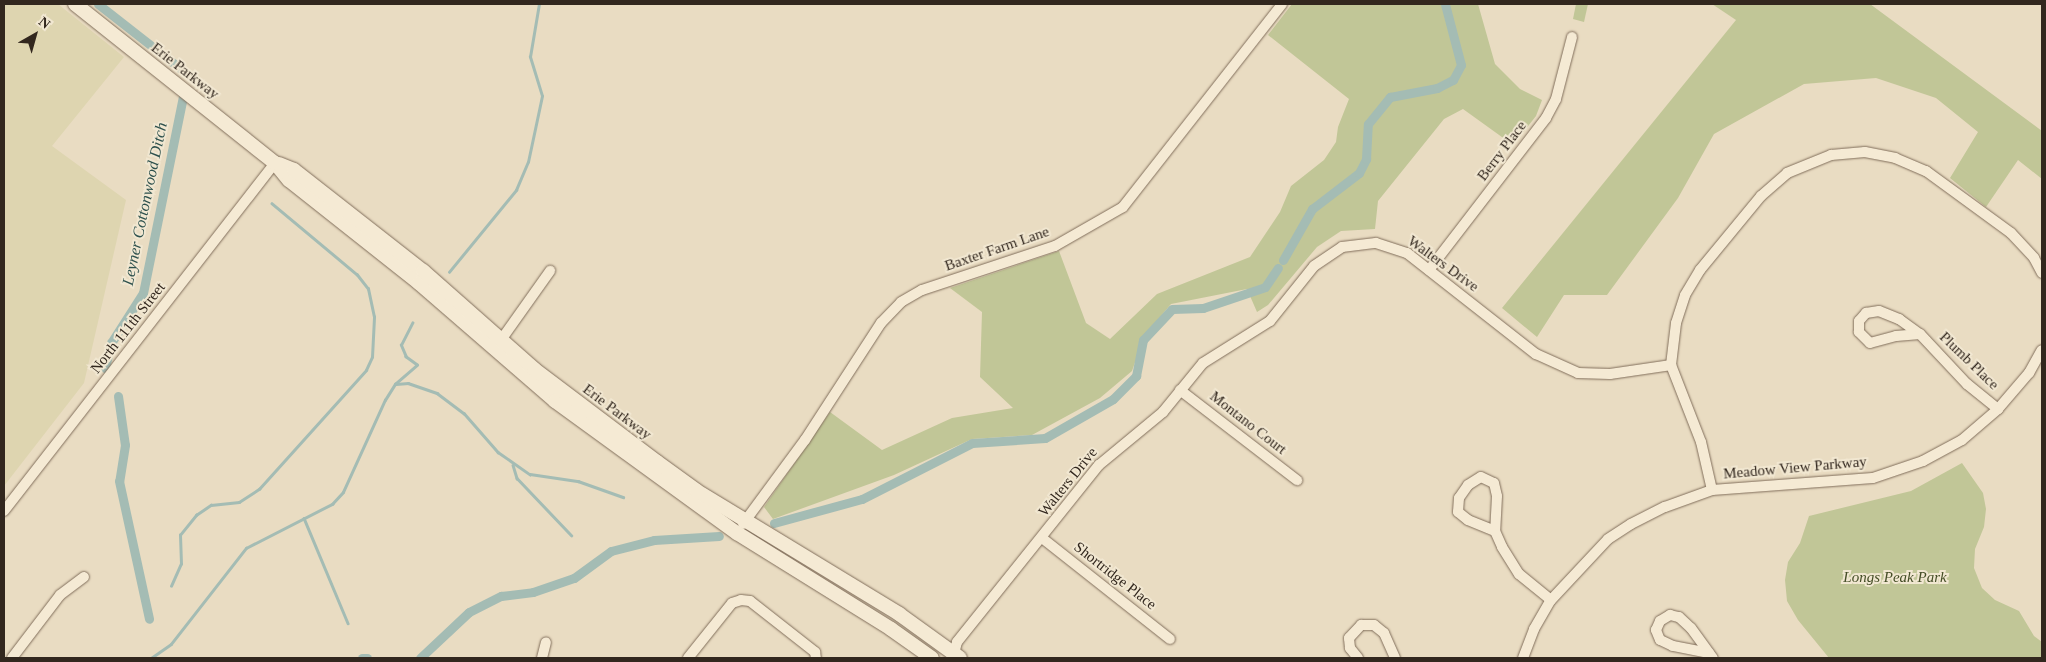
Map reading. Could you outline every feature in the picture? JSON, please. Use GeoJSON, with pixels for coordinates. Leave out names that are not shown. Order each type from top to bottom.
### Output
{"type":"FeatureCollection","features":[{"type":"Feature","properties":{"kind":"main road","name":"Erie Parkway"},"geometry":{"type":"LineString","coordinates":[[75,4],[276,163],[289,180],[419,283],[555,401],[737,533],[891,629],[932,658]]}},
{"type":"Feature","properties":{"kind":"main road","name":"Erie Parkway"},"geometry":{"type":"LineString","coordinates":[[276,163],[294,170],[330,198],[423,271],[562,392],[657,462],[745,521],[899,614],[954,650]]}},
{"type":"Feature","properties":{"kind":"street","name":"Baxter Farm Lane"},"geometry":{"type":"LineString","coordinates":[[737,533],[805,440],[882,323],[901,302],[922,290],[1055,246],[1122,207],[1282,4]]}},
{"type":"Feature","properties":{"kind":"street","name":"Berry Place"},"geometry":{"type":"LineString","coordinates":[[1429,270],[1546,118],[1556,99],[1572,37]]}},
{"type":"Feature","properties":{"kind":"street","name":"Meadow View Parkway"},"geometry":{"type":"LineString","coordinates":[[1712,490],[1701,442],[1671,364],[1676,323],[1685,295],[1700,270],[1773,184],[1801,165],[1831,155],[1865,152],[1896,158],[1926,171],[2011,233],[2034,258],[2042,273]]}},
{"type":"Feature","properties":{"kind":"street","name":"North 111th Street"},"geometry":{"type":"LineString","coordinates":[[4,511],[276,163]]}},
{"type":"Feature","properties":{"kind":"street","name":"Walters Drive"},"geometry":{"type":"LineString","coordinates":[[954,650],[1099,465],[1163,412],[1203,363],[1270,320],[1314,266],[1342,247],[1360,242],[1393,246],[1429,270],[1536,354],[1578,374],[1610,374],[1671,364]]}},
{"type":"Feature","properties":{"kind":"street"},"geometry":{"type":"LineString","coordinates":[[502,340],[550,271]]}},
{"type":"Feature","properties":{"kind":"street","name":"Plumb Place"},"geometry":{"type":"LineString","coordinates":[[1920,334],[1896,336],[1870,343],[1860,332],[1859,321],[1866,313],[1879,311],[1899,319],[1920,334],[1967,384],[1998,409]]}},
{"type":"Feature","properties":{"kind":"street","name":"Meadow View Parkway"},"geometry":{"type":"LineString","coordinates":[[1523,658],[1534,629],[1551,600],[1608,539],[1665,507],[1712,490],[1874,478],[1923,461],[1952,446],[1998,409],[2029,373],[2042,350]]}},
{"type":"Feature","properties":{"kind":"street","name":"Montano Court"},"geometry":{"type":"LineString","coordinates":[[1180,390],[1298,480]]}},
{"type":"Feature","properties":{"kind":"street"},"geometry":{"type":"LineString","coordinates":[[1495,530],[1468,520],[1458,512],[1459,498],[1468,485],[1481,477],[1494,483],[1498,496],[1495,530],[1519,574],[1551,600]]}},
{"type":"Feature","properties":{"kind":"street","name":"Shortridge Place"},"geometry":{"type":"LineString","coordinates":[[1042,538],[1170,638]]}},
{"type":"Feature","properties":{"kind":"street"},"geometry":{"type":"LineString","coordinates":[[12,658],[60,596],[84,577]]}},
{"type":"Feature","properties":{"kind":"street"},"geometry":{"type":"LineString","coordinates":[[688,658],[732,603],[741,600],[750,600],[815,652],[816,658]]}},
{"type":"Feature","properties":{"kind":"street"},"geometry":{"type":"LineString","coordinates":[[1670,615],[1679,617],[1711,655],[1672,646],[1660,640],[1656,630],[1660,620],[1670,615]]}},
{"type":"Feature","properties":{"kind":"street"},"geometry":{"type":"LineString","coordinates":[[1358,658],[1350,648],[1349,638],[1361,624],[1374,625],[1384,633],[1395,658]]}},
{"type":"Feature","properties":{"kind":"street"},"geometry":{"type":"LineString","coordinates":[[542,658],[546,642]]}},
{"type":"Feature","properties":{"kind":"shaded area"},"geometry":{"type":"Polygon","coordinates":[[[4,4],[58,4],[124,57],[52,146],[126,200],[84,383],[4,486],[4,4]]]}},
{"type":"Feature","properties":{"kind":"green space"},"geometry":{"type":"Polygon","coordinates":[[[1292,4],[1478,4],[1495,64],[1520,89],[1542,100],[1536,116],[1513,145],[1463,109],[1444,119],[1378,201],[1375,229],[1341,231],[1317,247],[1268,305],[1257,312],[1247,289],[1171,304],[1144,336],[1132,371],[1100,398],[1032,435],[972,439],[894,475],[773,519],[764,507],[830,412],[882,450],[952,418],[1013,408],[980,377],[982,312],[950,288],[1059,251],[1086,323],[1110,339],[1157,294],[1250,257],[1280,212],[1291,186],[1324,160],[1336,142],[1338,127],[1349,99],[1268,35],[1292,4]]]}},
{"type":"Feature","properties":{"kind":"green space"},"geometry":{"type":"Polygon","coordinates":[[[1576,4],[1588,4],[1584,22],[1573,19],[1576,4]]]}},
{"type":"Feature","properties":{"kind":"green space"},"geometry":{"type":"Polygon","coordinates":[[[1712,4],[1870,4],[2042,131],[2042,179],[2018,160],[1986,207],[1950,178],[1978,132],[1936,98],[1876,78],[1804,84],[1714,134],[1678,198],[1607,295],[1564,295],[1537,337],[1502,308],[1736,20],[1712,4]]]}},
{"type":"Feature","properties":{"kind":"green space","name":"Longs Peak Park"},"geometry":{"type":"Polygon","coordinates":[[[1962,463],[1983,493],[1986,509],[1984,527],[1975,549],[1974,568],[1982,588],[1995,600],[2019,611],[2034,636],[2042,642],[2042,658],[1829,658],[1798,620],[1787,601],[1785,580],[1788,562],[1800,543],[1809,516],[1911,491],[1962,463]]]}},
{"type":"Feature","properties":{"kind":"waterway","name":"Leyner Cottonwood Ditch"},"geometry":{"type":"LineString","coordinates":[[98,4],[191,77]]}},
{"type":"Feature","properties":{"kind":"waterway"},"geometry":{"type":"LineString","coordinates":[[449,272],[516,190],[528,162],[542,96],[530,57],[539,4]]}},
{"type":"Feature","properties":{"kind":"waterway","name":"Leyner Cottonwood Ditch"},"geometry":{"type":"LineString","coordinates":[[1283,260],[1312,209],[1359,173],[1366,159],[1368,124],[1390,97],[1437,88],[1453,80],[1461,65],[1445,4]]}},
{"type":"Feature","properties":{"kind":"waterway","name":"Leyner Cottonwood Ditch"},"geometry":{"type":"LineString","coordinates":[[105,368],[111,343],[143,293],[183,97]]}},
{"type":"Feature","properties":{"kind":"waterway"},"geometry":{"type":"LineString","coordinates":[[171,586],[181,564],[180,535],[196,515],[211,505],[239,502],[259,489],[366,370],[372,357],[374,317],[368,289],[357,275],[272,204]]}},
{"type":"Feature","properties":{"kind":"waterway","name":"Leyner Cottonwood Ditch"},"geometry":{"type":"LineString","coordinates":[[774,523],[862,499],[972,443],[1045,438],[1113,399],[1136,376],[1143,340],[1172,309],[1203,308],[1265,287],[1278,268]]}},
{"type":"Feature","properties":{"kind":"waterway"},"geometry":{"type":"LineString","coordinates":[[151,658],[171,644],[246,548],[332,504],[343,492],[385,400],[395,384],[417,365],[406,357],[401,345],[412,323]]}},
{"type":"Feature","properties":{"kind":"waterway"},"geometry":{"type":"LineString","coordinates":[[396,384],[408,383],[437,393],[464,413],[498,452],[530,474],[578,481],[623,497]]}},
{"type":"Feature","properties":{"kind":"waterway","name":"Leyner Cottonwood Ditch"},"geometry":{"type":"LineString","coordinates":[[118,396],[125,445],[119,481],[149,619]]}},
{"type":"Feature","properties":{"kind":"waterway"},"geometry":{"type":"LineString","coordinates":[[513,465],[517,478],[571,535]]}},
{"type":"Feature","properties":{"kind":"waterway"},"geometry":{"type":"LineString","coordinates":[[304,518],[348,623]]}},
{"type":"Feature","properties":{"kind":"waterway","name":"Leyner Cottonwood Ditch"},"geometry":{"type":"LineString","coordinates":[[420,658],[469,612],[501,596],[533,592],[574,578],[611,551],[654,540],[719,536]]}},
{"type":"Feature","properties":{"kind":"waterway","name":"Leyner Cottonwood Ditch"},"geometry":{"type":"LineString","coordinates":[[362,658],[367,658]]}}]}
